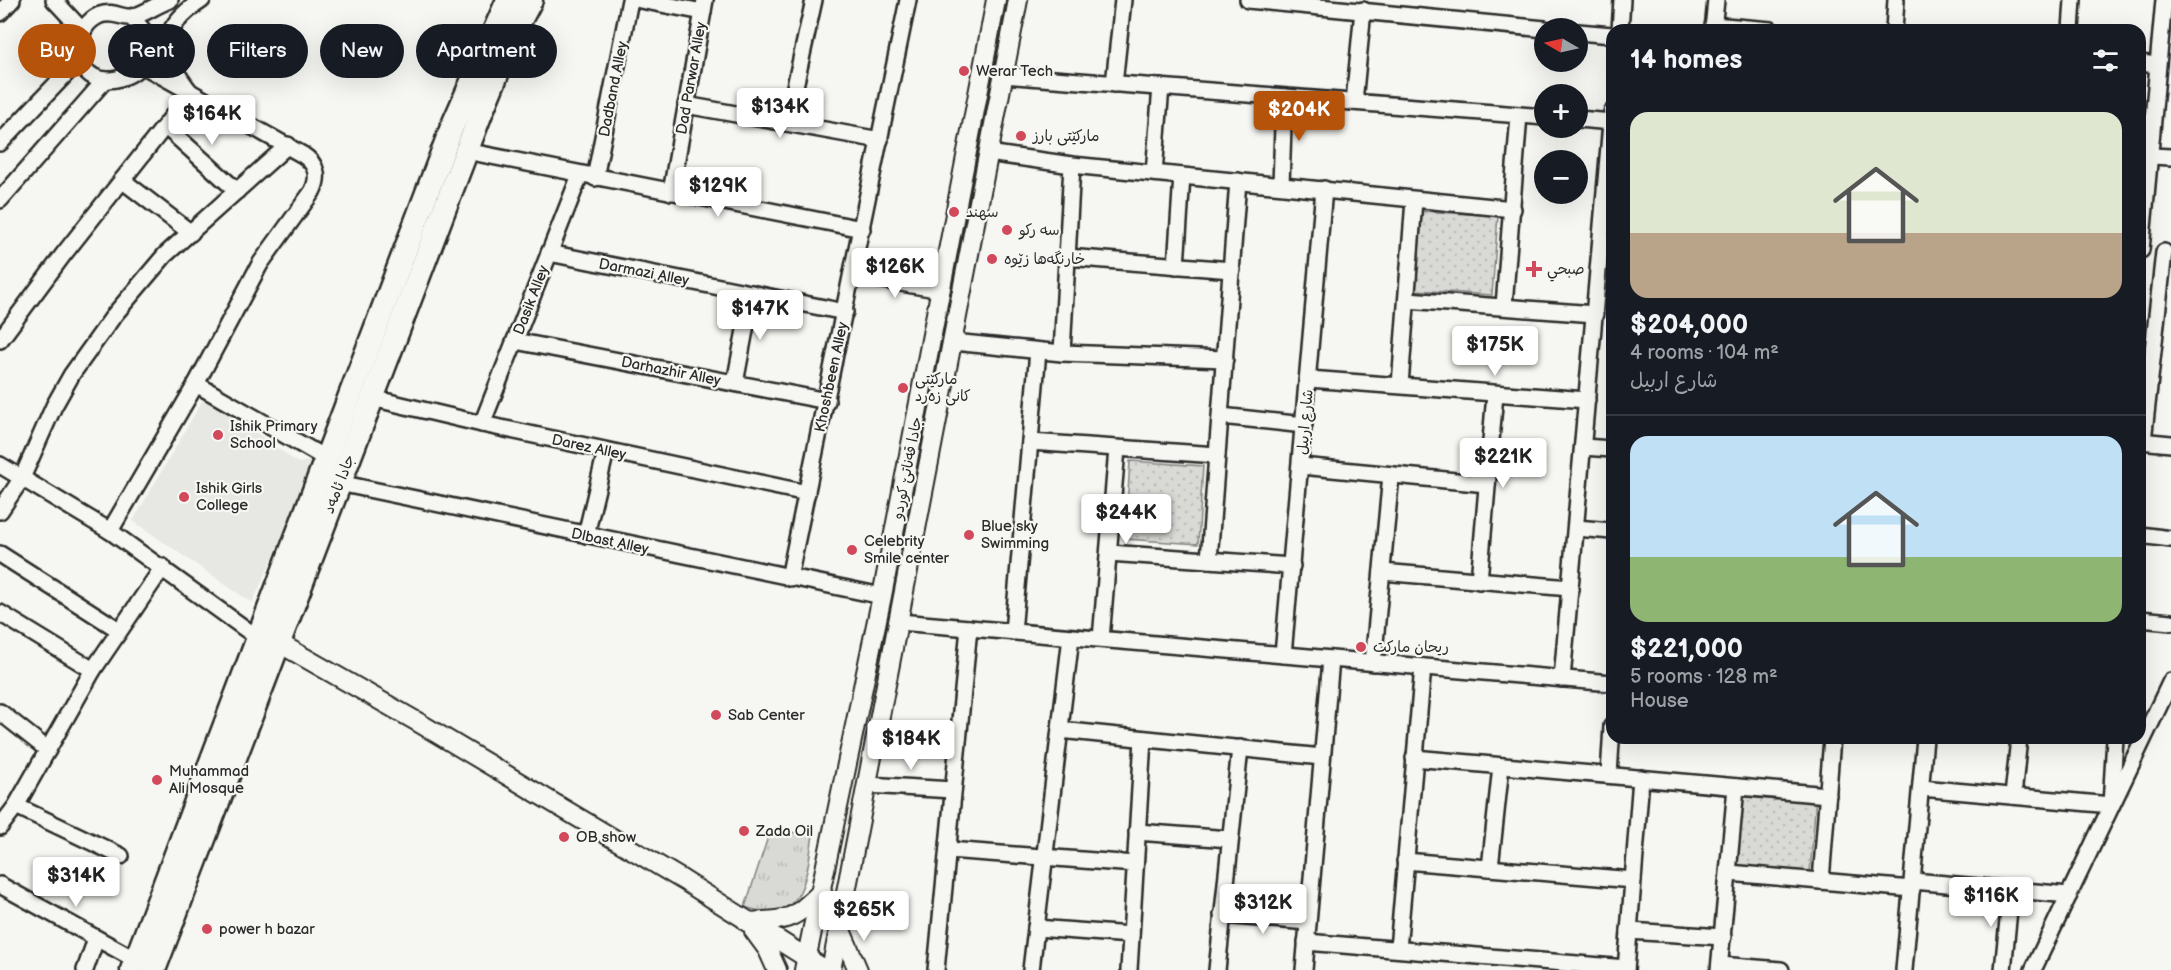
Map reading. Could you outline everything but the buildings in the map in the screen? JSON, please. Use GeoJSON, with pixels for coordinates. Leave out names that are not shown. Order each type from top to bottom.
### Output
{"type":"FeatureCollection","features":[{"type":"Feature","properties":{"kind":"main road","name":"جادا ئامەد"},"geometry":{"type":"LineString","coordinates":[[141,967],[268,640],[339,483],[372,398],[400,324],[404,284],[464,98],[508,0]]}},
{"type":"Feature","properties":{"kind":"main road","name":"جادا ئامەد"},"geometry":{"type":"LineString","coordinates":[[268,640],[325,458],[379,315],[404,284],[466,151],[516,28],[531,0]]}},
{"type":"Feature","properties":{"kind":"main road"},"geometry":{"type":"LineString","coordinates":[[379,315],[400,324]]}},
{"type":"Feature","properties":{"kind":"street"},"geometry":{"type":"LineString","coordinates":[[0,13],[12,0]]}},
{"type":"Feature","properties":{"kind":"street"},"geometry":{"type":"LineString","coordinates":[[54,0],[76,24]]}},
{"type":"Feature","properties":{"kind":"street"},"geometry":{"type":"LineString","coordinates":[[130,17],[170,0]]}},
{"type":"Feature","properties":{"kind":"street"},"geometry":{"type":"LineString","coordinates":[[191,93],[172,69],[168,44],[176,21],[202,0]]}},
{"type":"Feature","properties":{"kind":"street","name":"Dadband Alley"},"geometry":{"type":"LineString","coordinates":[[595,178],[630,0]]}},
{"type":"Feature","properties":{"kind":"street"},"geometry":{"type":"LineString","coordinates":[[640,0],[704,6]]}},
{"type":"Feature","properties":{"kind":"street"},"geometry":{"type":"LineString","coordinates":[[787,123],[814,0]]}},
{"type":"Feature","properties":{"kind":"street","name":"Khoshbeen Alley"},"geometry":{"type":"LineString","coordinates":[[789,578],[908,0]]}},
{"type":"Feature","properties":{"kind":"street","name":"جادا قەناتێ کوردو"},"geometry":{"type":"LineString","coordinates":[[805,964],[882,596],[996,0]]}},
{"type":"Feature","properties":{"kind":"street","name":"جادا قەناتێ کوردو"},"geometry":{"type":"LineString","coordinates":[[831,970],[1018,0]]}},
{"type":"Feature","properties":{"kind":"street"},"geometry":{"type":"LineString","coordinates":[[1114,84],[1124,0]]}},
{"type":"Feature","properties":{"kind":"street"},"geometry":{"type":"LineString","coordinates":[[1248,0],[1324,3],[1363,10],[1388,6],[1534,26]]}},
{"type":"Feature","properties":{"kind":"street"},"geometry":{"type":"LineString","coordinates":[[1620,24],[1622,0]]}},
{"type":"Feature","properties":{"kind":"street"},"geometry":{"type":"LineString","coordinates":[[1713,24],[1716,0]]}},
{"type":"Feature","properties":{"kind":"street"},"geometry":{"type":"LineString","coordinates":[[1894,24],[1896,0]]}},
{"type":"Feature","properties":{"kind":"street"},"geometry":{"type":"LineString","coordinates":[[2071,24],[2073,0]]}},
{"type":"Feature","properties":{"kind":"street"},"geometry":{"type":"LineString","coordinates":[[2146,203],[2164,0]]}},
{"type":"Feature","properties":{"kind":"street","name":"Dad Parwar Alley"},"geometry":{"type":"LineString","coordinates":[[672,192],[704,6]]}},
{"type":"Feature","properties":{"kind":"street"},"geometry":{"type":"LineString","coordinates":[[1354,102],[1363,10]]}},
{"type":"Feature","properties":{"kind":"street"},"geometry":{"type":"LineString","coordinates":[[87,24],[104,14],[113,13],[130,17],[138,24]]}},
{"type":"Feature","properties":{"kind":"street"},"geometry":{"type":"LineString","coordinates":[[1588,33],[1606,34]]}},
{"type":"Feature","properties":{"kind":"street"},"geometry":{"type":"LineString","coordinates":[[2146,64],[2157,65]]}},
{"type":"Feature","properties":{"kind":"street"},"geometry":{"type":"LineString","coordinates":[[96,75],[105,80],[126,78]]}},
{"type":"Feature","properties":{"kind":"street"},"geometry":{"type":"LineString","coordinates":[[1003,75],[1534,116]]}},
{"type":"Feature","properties":{"kind":"street"},"geometry":{"type":"LineString","coordinates":[[0,143],[62,78]]}},
{"type":"Feature","properties":{"kind":"street"},"geometry":{"type":"LineString","coordinates":[[110,531],[196,384],[269,249],[315,185],[314,165],[288,145],[165,78]]}},
{"type":"Feature","properties":{"kind":"street"},"geometry":{"type":"LineString","coordinates":[[0,200],[105,80]]}},
{"type":"Feature","properties":{"kind":"street"},"geometry":{"type":"LineString","coordinates":[[1154,173],[1161,87]]}},
{"type":"Feature","properties":{"kind":"street"},"geometry":{"type":"LineString","coordinates":[[0,340],[191,93]]}},
{"type":"Feature","properties":{"kind":"street"},"geometry":{"type":"LineString","coordinates":[[1281,185],[1284,97]]}},
{"type":"Feature","properties":{"kind":"street"},"geometry":{"type":"LineString","coordinates":[[687,105],[880,140]]}},
{"type":"Feature","properties":{"kind":"street"},"geometry":{"type":"LineString","coordinates":[[1504,306],[1519,115]]}},
{"type":"Feature","properties":{"kind":"street"},"geometry":{"type":"LineString","coordinates":[[1588,119],[1606,119]]}},
{"type":"Feature","properties":{"kind":"street"},"geometry":{"type":"LineString","coordinates":[[165,126],[237,191]]}},
{"type":"Feature","properties":{"kind":"street"},"geometry":{"type":"LineString","coordinates":[[0,511],[22,478],[54,406],[92,344],[165,255],[288,145]]}},
{"type":"Feature","properties":{"kind":"street"},"geometry":{"type":"LineString","coordinates":[[466,151],[862,229]]}},
{"type":"Feature","properties":{"kind":"street"},"geometry":{"type":"LineString","coordinates":[[988,153],[1072,165],[1513,209]]}},
{"type":"Feature","properties":{"kind":"street"},"geometry":{"type":"LineString","coordinates":[[2151,156],[2171,157]]}},
{"type":"Feature","properties":{"kind":"street"},"geometry":{"type":"LineString","coordinates":[[1062,353],[1072,165]]}},
{"type":"Feature","properties":{"kind":"street","name":"Dasik Alley"},"geometry":{"type":"LineString","coordinates":[[482,424],[580,175]]}},
{"type":"Feature","properties":{"kind":"street"},"geometry":{"type":"LineString","coordinates":[[1176,266],[1182,176]]}},
{"type":"Feature","properties":{"kind":"street"},"geometry":{"type":"LineString","coordinates":[[122,180],[191,233]]}},
{"type":"Feature","properties":{"kind":"street"},"geometry":{"type":"LineString","coordinates":[[1209,560],[1238,181]]}},
{"type":"Feature","properties":{"kind":"street","name":"شارع اربيل"},"geometry":{"type":"LineString","coordinates":[[1283,655],[1324,189]]}},
{"type":"Feature","properties":{"kind":"street"},"geometry":{"type":"LineString","coordinates":[[1400,385],[1413,200]]}},
{"type":"Feature","properties":{"kind":"street"},"geometry":{"type":"LineString","coordinates":[[1562,679],[1594,314],[1606,224]]}},
{"type":"Feature","properties":{"kind":"street"},"geometry":{"type":"LineString","coordinates":[[2146,251],[2168,253],[2147,350],[2146,368]]}},
{"type":"Feature","properties":{"kind":"street","name":"Darmazi Alley"},"geometry":{"type":"LineString","coordinates":[[549,253],[845,312]]}},
{"type":"Feature","properties":{"kind":"street"},"geometry":{"type":"LineString","coordinates":[[1067,257],[1232,270]]}},
{"type":"Feature","properties":{"kind":"street"},"geometry":{"type":"LineString","coordinates":[[853,275],[942,290]]}},
{"type":"Feature","properties":{"kind":"street"},"geometry":{"type":"LineString","coordinates":[[735,383],[752,293]]}},
{"type":"Feature","properties":{"kind":"street"},"geometry":{"type":"LineString","coordinates":[[1407,300],[1594,314]]}},
{"type":"Feature","properties":{"kind":"street","name":"Darhazhir Alley"},"geometry":{"type":"LineString","coordinates":[[515,341],[827,401]]}},
{"type":"Feature","properties":{"kind":"street"},"geometry":{"type":"LineString","coordinates":[[952,342],[1062,353],[1225,359]]}},
{"type":"Feature","properties":{"kind":"street"},"geometry":{"type":"LineString","coordinates":[[1013,632],[1038,351]]}},
{"type":"Feature","properties":{"kind":"street"},"geometry":{"type":"LineString","coordinates":[[1309,379],[1587,400]]}},
{"type":"Feature","properties":{"kind":"street"},"geometry":{"type":"LineString","coordinates":[[196,384],[325,458]]}},
{"type":"Feature","properties":{"kind":"street"},"geometry":{"type":"LineString","coordinates":[[1479,581],[1495,394]]}},
{"type":"Feature","properties":{"kind":"street","name":"Darez Alley"},"geometry":{"type":"LineString","coordinates":[[372,398],[606,451],[807,492]]}},
{"type":"Feature","properties":{"kind":"street"},"geometry":{"type":"LineString","coordinates":[[1221,416],[1304,425]]}},
{"type":"Feature","properties":{"kind":"street"},"geometry":{"type":"LineString","coordinates":[[2146,441],[2171,444]]}},
{"type":"Feature","properties":{"kind":"street"},"geometry":{"type":"LineString","coordinates":[[1030,442],[1218,455]]}},
{"type":"Feature","properties":{"kind":"street"},"geometry":{"type":"LineString","coordinates":[[1583,447],[1606,449]]}},
{"type":"Feature","properties":{"kind":"street"},"geometry":{"type":"LineString","coordinates":[[1101,639],[1117,449]]}},
{"type":"Feature","properties":{"kind":"street"},"geometry":{"type":"LineString","coordinates":[[586,536],[606,451]]}},
{"type":"Feature","properties":{"kind":"street"},"geometry":{"type":"LineString","coordinates":[[0,465],[110,531],[268,640],[416,721],[683,880],[805,964],[826,970]]}},
{"type":"Feature","properties":{"kind":"street"},"geometry":{"type":"LineString","coordinates":[[1301,466],[1487,484]]}},
{"type":"Feature","properties":{"kind":"street"},"geometry":{"type":"LineString","coordinates":[[1373,663],[1391,475]]}},
{"type":"Feature","properties":{"kind":"street","name":"Dlbast Alley"},"geometry":{"type":"LineString","coordinates":[[339,483],[882,596]]}},
{"type":"Feature","properties":{"kind":"street"},"geometry":{"type":"LineString","coordinates":[[1576,528],[1606,530]]}},
{"type":"Feature","properties":{"kind":"street"},"geometry":{"type":"LineString","coordinates":[[2146,537],[2171,539]]}},
{"type":"Feature","properties":{"kind":"street"},"geometry":{"type":"LineString","coordinates":[[1109,553],[1292,566]]}},
{"type":"Feature","properties":{"kind":"street"},"geometry":{"type":"LineString","coordinates":[[0,554],[119,630]]}},
{"type":"Feature","properties":{"kind":"street"},"geometry":{"type":"LineString","coordinates":[[0,827],[16,806],[93,670],[163,567]]}},
{"type":"Feature","properties":{"kind":"street"},"geometry":{"type":"LineString","coordinates":[[1382,572],[1570,588]]}},
{"type":"Feature","properties":{"kind":"street"},"geometry":{"type":"LineString","coordinates":[[0,613],[93,670]]}},
{"type":"Feature","properties":{"kind":"street"},"geometry":{"type":"LineString","coordinates":[[2146,620],[2171,622]]}},
{"type":"Feature","properties":{"kind":"street"},"geometry":{"type":"LineString","coordinates":[[899,622],[1606,683]]}},
{"type":"Feature","properties":{"kind":"street"},"geometry":{"type":"LineString","coordinates":[[936,970],[969,628]]}},
{"type":"Feature","properties":{"kind":"street"},"geometry":{"type":"LineString","coordinates":[[1031,970],[1071,637]]}},
{"type":"Feature","properties":{"kind":"street"},"geometry":{"type":"LineString","coordinates":[[1304,970],[1331,659]]}},
{"type":"Feature","properties":{"kind":"street"},"geometry":{"type":"LineString","coordinates":[[1398,949],[1423,667]]}},
{"type":"Feature","properties":{"kind":"street"},"geometry":{"type":"LineString","coordinates":[[2146,733],[2171,681]]}},
{"type":"Feature","properties":{"kind":"street"},"geometry":{"type":"LineString","coordinates":[[2,720],[48,750]]}},
{"type":"Feature","properties":{"kind":"street"},"geometry":{"type":"LineString","coordinates":[[1060,730],[1322,757]]}},
{"type":"Feature","properties":{"kind":"street"},"geometry":{"type":"LineString","coordinates":[[1129,970],[1143,739]]}},
{"type":"Feature","properties":{"kind":"street"},"geometry":{"type":"LineString","coordinates":[[1609,776],[1611,744]]}},
{"type":"Feature","properties":{"kind":"street"},"geometry":{"type":"LineString","coordinates":[[1821,881],[1832,744]]}},
{"type":"Feature","properties":{"kind":"street"},"geometry":{"type":"LineString","coordinates":[[1904,970],[1925,744]]}},
{"type":"Feature","properties":{"kind":"street"},"geometry":{"type":"LineString","coordinates":[[2013,796],[2018,744]]}},
{"type":"Feature","properties":{"kind":"street"},"geometry":{"type":"LineString","coordinates":[[2111,806],[2115,744]]}},
{"type":"Feature","properties":{"kind":"street"},"geometry":{"type":"LineString","coordinates":[[2033,970],[2141,744]]}},
{"type":"Feature","properties":{"kind":"street"},"geometry":{"type":"LineString","coordinates":[[1217,970],[1240,748]]}},
{"type":"Feature","properties":{"kind":"street"},"geometry":{"type":"LineString","coordinates":[[1414,758],[1828,795]]}},
{"type":"Feature","properties":{"kind":"street"},"geometry":{"type":"LineString","coordinates":[[1490,868],[1501,766]]}},
{"type":"Feature","properties":{"kind":"street"},"geometry":{"type":"LineString","coordinates":[[1306,942],[1398,949],[1477,963],[1626,969],[1641,778]]}},
{"type":"Feature","properties":{"kind":"street"},"geometry":{"type":"LineString","coordinates":[[867,785],[953,790]]}},
{"type":"Feature","properties":{"kind":"street"},"geometry":{"type":"LineString","coordinates":[[1736,787],[1720,968],[1781,970]]}},
{"type":"Feature","properties":{"kind":"street"},"geometry":{"type":"LineString","coordinates":[[1921,788],[2111,806]]}},
{"type":"Feature","properties":{"kind":"street"},"geometry":{"type":"LineString","coordinates":[[16,806],[121,856]]}},
{"type":"Feature","properties":{"kind":"street"},"geometry":{"type":"LineString","coordinates":[[1137,832],[1230,839]]}},
{"type":"Feature","properties":{"kind":"street"},"geometry":{"type":"LineString","coordinates":[[948,850],[1135,864]]}},
{"type":"Feature","properties":{"kind":"street"},"geometry":{"type":"LineString","coordinates":[[1405,861],[1633,880]]}},
{"type":"Feature","properties":{"kind":"street"},"geometry":{"type":"LineString","coordinates":[[1729,873],[1821,881],[2069,895]]}},
{"type":"Feature","properties":{"kind":"street"},"geometry":{"type":"LineString","coordinates":[[0,885],[141,967]]}},
{"type":"Feature","properties":{"kind":"street"},"geometry":{"type":"LineString","coordinates":[[2003,970],[2011,890]]}},
{"type":"Feature","properties":{"kind":"street"},"geometry":{"type":"LineString","coordinates":[[747,922],[786,920],[799,914],[822,891]]}},
{"type":"Feature","properties":{"kind":"street"},"geometry":{"type":"LineString","coordinates":[[1222,915],[1308,922]]}},
{"type":"Feature","properties":{"kind":"street"},"geometry":{"type":"LineString","coordinates":[[747,922],[768,950],[777,970]]}},
{"type":"Feature","properties":{"kind":"street"},"geometry":{"type":"LineString","coordinates":[[840,928],[858,970]]}},
{"type":"Feature","properties":{"kind":"street"},"geometry":{"type":"LineString","coordinates":[[1036,928],[1131,935]]}},
{"type":"Feature","properties":{"kind":"street"},"geometry":{"type":"LineString","coordinates":[[1629,931],[1722,937]]}},
{"type":"Feature","properties":{"kind":"street"},"geometry":{"type":"LineString","coordinates":[[85,970],[96,939]]}},
{"type":"Feature","properties":{"kind":"shaded area"},"geometry":{"type":"Polygon","coordinates":[[[205,396],[298,463],[318,460],[252,603],[133,521],[205,396]]]}},
{"type":"Feature","properties":{"kind":"green space"},"geometry":{"type":"Polygon","coordinates":[[[1422,211],[1498,216],[1492,295],[1416,290],[1422,211]]]}},
{"type":"Feature","properties":{"kind":"green space"},"geometry":{"type":"Polygon","coordinates":[[[1130,461],[1203,466],[1198,544],[1125,539],[1130,461]]]}},
{"type":"Feature","properties":{"kind":"green space"},"geometry":{"type":"Polygon","coordinates":[[[1741,790],[1816,796],[1810,874],[1735,868],[1741,790]]]}},
{"type":"Feature","properties":{"kind":"green space"},"geometry":{"type":"Polygon","coordinates":[[[781,831],[813,835],[808,867],[798,895],[791,904],[780,910],[765,911],[745,907],[768,837],[781,831]]]}},
{"type":"Feature","properties":{"kind":"place","name":"Werar Tech"},"geometry":{"type":"Point","coordinates":[964,71]}},
{"type":"Feature","properties":{"kind":"place","name":"مارکێتی بارز"},"geometry":{"type":"Point","coordinates":[1021,136]}},
{"type":"Feature","properties":{"kind":"place","name":"سهند"},"geometry":{"type":"Point","coordinates":[954,212]}},
{"type":"Feature","properties":{"kind":"place","name":"سه ركو"},"geometry":{"type":"Point","coordinates":[1007,230]}},
{"type":"Feature","properties":{"kind":"place","name":"خارنگەها زێوە"},"geometry":{"type":"Point","coordinates":[992,259]}},
{"type":"Feature","properties":{"kind":"place","name":"صبحي"},"geometry":{"type":"Point","coordinates":[1534,269]}},
{"type":"Feature","properties":{"kind":"place","name":"مارکێتی کانی زەرد"},"geometry":{"type":"Point","coordinates":[903,388]}},
{"type":"Feature","properties":{"kind":"place","name":"Ishik Primary School"},"geometry":{"type":"Point","coordinates":[218,435]}},
{"type":"Feature","properties":{"kind":"place","name":"Ishik Girls College"},"geometry":{"type":"Point","coordinates":[184,497]}},
{"type":"Feature","properties":{"kind":"place","name":"Blue sky Swimming"},"geometry":{"type":"Point","coordinates":[969,535]}},
{"type":"Feature","properties":{"kind":"place","name":"Celebrity Smile center"},"geometry":{"type":"Point","coordinates":[852,550]}},
{"type":"Feature","properties":{"kind":"place","name":"ريحان ماركت"},"geometry":{"type":"Point","coordinates":[1361,647]}},
{"type":"Feature","properties":{"kind":"place","name":"Sab Center"},"geometry":{"type":"Point","coordinates":[716,715]}},
{"type":"Feature","properties":{"kind":"place","name":"Muhammad Ali Mosque"},"geometry":{"type":"Point","coordinates":[157,780]}},
{"type":"Feature","properties":{"kind":"place","name":"Zada Oil"},"geometry":{"type":"Point","coordinates":[744,831]}},
{"type":"Feature","properties":{"kind":"place","name":"OB show"},"geometry":{"type":"Point","coordinates":[564,837]}},
{"type":"Feature","properties":{"kind":"place","name":"power h bazar"},"geometry":{"type":"Point","coordinates":[207,929]}}]}
